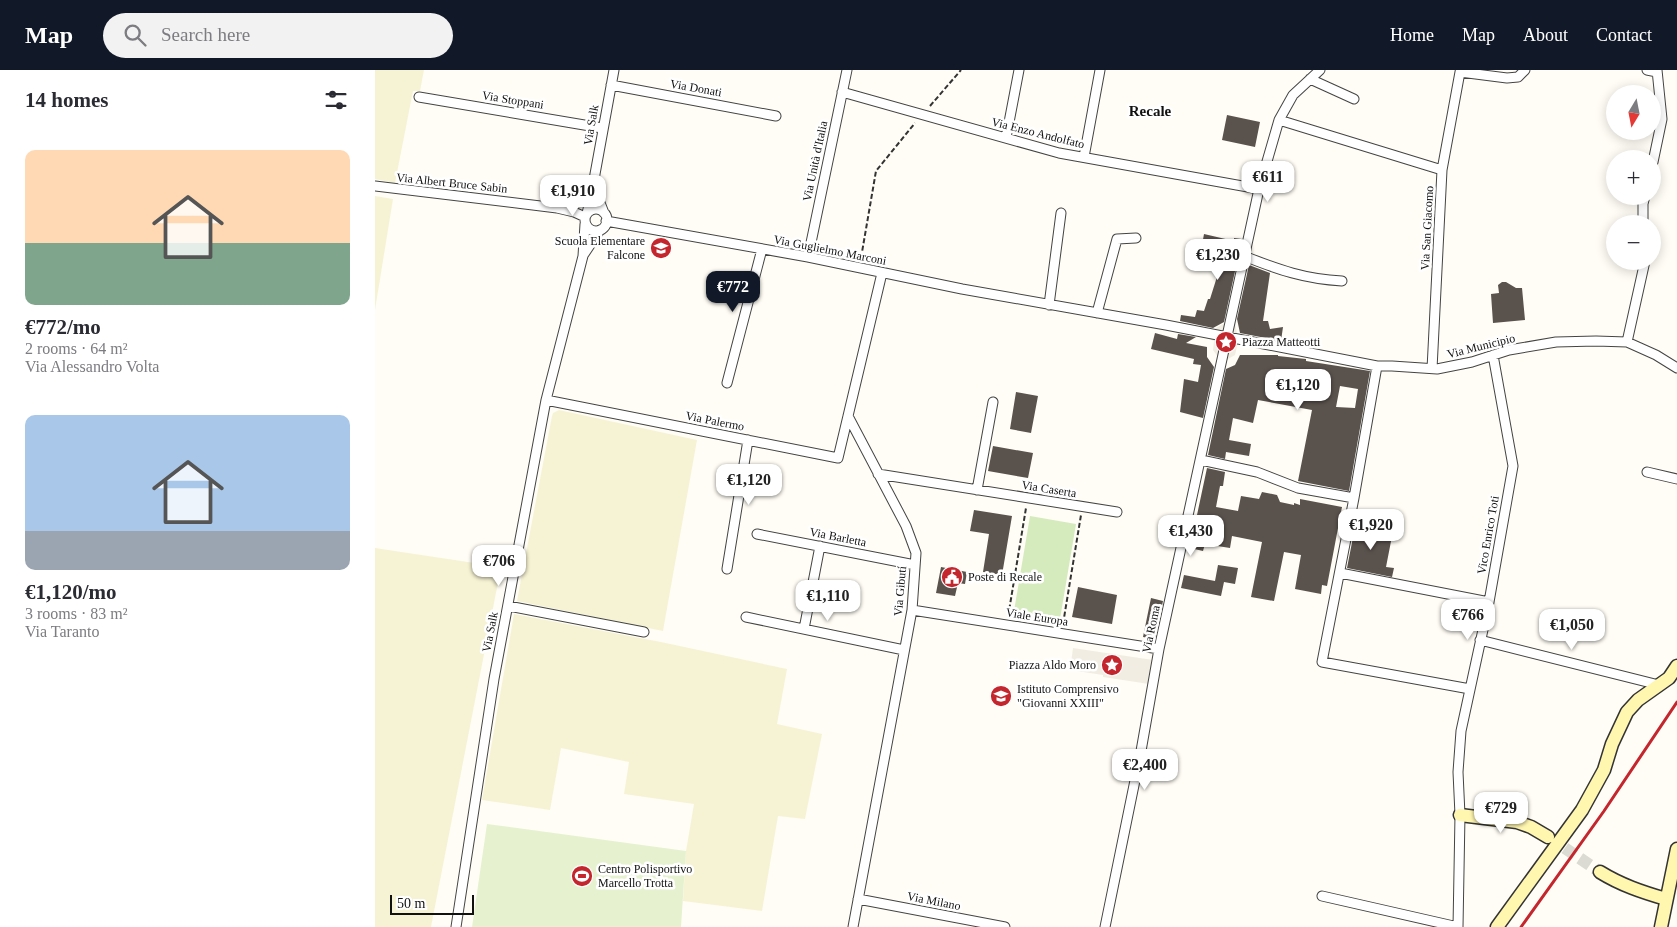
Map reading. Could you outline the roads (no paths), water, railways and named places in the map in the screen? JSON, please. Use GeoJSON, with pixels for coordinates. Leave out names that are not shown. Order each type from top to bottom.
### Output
{"type":"FeatureCollection","features":[{"type":"Feature","properties":{"kind":"street","name":"Via Salk"},"geometry":{"type":"LineString","coordinates":[[457,927],[494,679],[546,400],[583,256],[586,218],[614,70]]}},
{"type":"Feature","properties":{"kind":"street","name":"Via Unità d'Italia"},"geometry":{"type":"LineString","coordinates":[[808,257],[847,70]]}},
{"type":"Feature","properties":{"kind":"street"},"geometry":{"type":"LineString","coordinates":[[1006,138],[1019,70]]}},
{"type":"Feature","properties":{"kind":"street"},"geometry":{"type":"LineString","coordinates":[[1084,157],[1100,70]]}},
{"type":"Feature","properties":{"kind":"street","name":"Via Roma"},"geometry":{"type":"LineString","coordinates":[[1106,927],[1159,649],[1259,189],[1279,120],[1293,95],[1319,70]]}},
{"type":"Feature","properties":{"kind":"street"},"geometry":{"type":"LineString","coordinates":[[1443,170],[1460,72],[1507,78],[1518,77],[1525,70]]}},
{"type":"Feature","properties":{"kind":"street"},"geometry":{"type":"LineString","coordinates":[[1647,70],[1657,71],[1662,119],[1656,150]]}},
{"type":"Feature","properties":{"kind":"street"},"geometry":{"type":"LineString","coordinates":[[1310,79],[1354,99]]}},
{"type":"Feature","properties":{"kind":"street","name":"Via Donati"},"geometry":{"type":"LineString","coordinates":[[611,85],[776,116]]}},
{"type":"Feature","properties":{"kind":"street","name":"Via Enzo Andolfato"},"geometry":{"type":"LineString","coordinates":[[843,92],[1059,153],[1259,189]]}},
{"type":"Feature","properties":{"kind":"street","name":"Via Stoppani"},"geometry":{"type":"LineString","coordinates":[[419,98],[603,128]]}},
{"type":"Feature","properties":{"kind":"street","name":"Via San Giacomo"},"geometry":{"type":"LineString","coordinates":[[1279,120],[1443,170],[1432,369]]}},
{"type":"Feature","properties":{"kind":"street"},"geometry":{"type":"LineString","coordinates":[[593,185],[606,218]]}},
{"type":"Feature","properties":{"kind":"street","name":"Via Albert Bruce Sabin"},"geometry":{"type":"LineString","coordinates":[[375,186],[557,208],[586,218]]}},
{"type":"Feature","properties":{"kind":"street"},"geometry":{"type":"LineString","coordinates":[[600,230],[593,230],[586,218],[595,209],[602,211],[606,218]]}},
{"type":"Feature","properties":{"kind":"street"},"geometry":{"type":"LineString","coordinates":[[1049,305],[1061,214]]}},
{"type":"Feature","properties":{"kind":"street","name":"Via Salk"},"geometry":{"type":"LineString","coordinates":[[583,256],[605,225],[606,218]]}},
{"type":"Feature","properties":{"kind":"street","name":"Via Guglielmo Marconi"},"geometry":{"type":"LineString","coordinates":[[606,218],[962,289],[1226,338]]}},
{"type":"Feature","properties":{"kind":"street"},"geometry":{"type":"LineString","coordinates":[[1097,313],[1117,239],[1136,238]]}},
{"type":"Feature","properties":{"kind":"street"},"geometry":{"type":"LineString","coordinates":[[727,382],[762,249]]}},
{"type":"Feature","properties":{"kind":"street"},"geometry":{"type":"LineString","coordinates":[[1245,256],[1283,272],[1310,278],[1343,281]]}},
{"type":"Feature","properties":{"kind":"street"},"geometry":{"type":"LineString","coordinates":[[1627,342],[1643,270]]}},
{"type":"Feature","properties":{"kind":"street"},"geometry":{"type":"LineString","coordinates":[[848,416],[882,272]]}},
{"type":"Feature","properties":{"kind":"street","name":"Via Municipio"},"geometry":{"type":"LineString","coordinates":[[1226,338],[1377,366],[1432,369],[1463,364],[1509,350],[1556,342],[1627,342],[1656,355],[1677,368]]}},
{"type":"Feature","properties":{"kind":"street","name":"Vico Enrico Toti"},"geometry":{"type":"LineString","coordinates":[[1458,927],[1460,815],[1457,772],[1461,731],[1489,602],[1513,466],[1493,355]]}},
{"type":"Feature","properties":{"kind":"street"},"geometry":{"type":"LineString","coordinates":[[1377,366],[1322,662],[1470,689]]}},
{"type":"Feature","properties":{"kind":"street","name":"Via Palermo"},"geometry":{"type":"LineString","coordinates":[[546,400],[838,458],[848,416]]}},
{"type":"Feature","properties":{"kind":"street"},"geometry":{"type":"LineString","coordinates":[[977,490],[993,402]]}},
{"type":"Feature","properties":{"kind":"street","name":"Via Gibuti"},"geometry":{"type":"LineString","coordinates":[[848,416],[906,526],[916,553],[912,610],[853,927]]}},
{"type":"Feature","properties":{"kind":"street"},"geometry":{"type":"LineString","coordinates":[[727,569],[748,440]]}},
{"type":"Feature","properties":{"kind":"street"},"geometry":{"type":"LineString","coordinates":[[1201,460],[1257,472],[1297,488],[1353,498]]}},
{"type":"Feature","properties":{"kind":"street"},"geometry":{"type":"LineString","coordinates":[[1647,472],[1677,479]]}},
{"type":"Feature","properties":{"kind":"street","name":"Via Caserta"},"geometry":{"type":"LineString","coordinates":[[878,474],[1117,512]]}},
{"type":"Feature","properties":{"kind":"street","name":"Via Barletta"},"geometry":{"type":"LineString","coordinates":[[757,534],[915,565]]}},
{"type":"Feature","properties":{"kind":"street"},"geometry":{"type":"LineString","coordinates":[[804,629],[820,546]]}},
{"type":"Feature","properties":{"kind":"street"},"geometry":{"type":"LineString","coordinates":[[1340,573],[1489,602]]}},
{"type":"Feature","properties":{"kind":"street"},"geometry":{"type":"LineString","coordinates":[[508,606],[644,632]]}},
{"type":"Feature","properties":{"kind":"street","name":"Viale Europa"},"geometry":{"type":"LineString","coordinates":[[912,610],[1159,649]]}},
{"type":"Feature","properties":{"kind":"street"},"geometry":{"type":"LineString","coordinates":[[746,617],[905,650]]}},
{"type":"Feature","properties":{"kind":"street"},"geometry":{"type":"LineString","coordinates":[[1480,640],[1659,685]]}},
{"type":"Feature","properties":{"kind":"street"},"geometry":{"type":"LineString","coordinates":[[1497,927],[1582,810],[1604,770],[1612,744],[1627,712],[1638,700],[1669,678],[1677,666]]}},
{"type":"Feature","properties":{"kind":"street"},"geometry":{"type":"LineString","coordinates":[[1460,815],[1517,822],[1531,827],[1548,837]]}},
{"type":"Feature","properties":{"kind":"street"},"geometry":{"type":"LineString","coordinates":[[1661,927],[1677,849]]}},
{"type":"Feature","properties":{"kind":"street"},"geometry":{"type":"LineString","coordinates":[[1599,872],[1639,892],[1667,899]]}},
{"type":"Feature","properties":{"kind":"street"},"geometry":{"type":"LineString","coordinates":[[1321,896],[1458,927]]}},
{"type":"Feature","properties":{"kind":"street","name":"Via Milano"},"geometry":{"type":"LineString","coordinates":[[858,899],[1005,927]]}},
{"type":"Feature","properties":{"kind":"tunnel"},"geometry":{"type":"LineString","coordinates":[[1550,838],[1600,872]]}},
{"type":"Feature","properties":{"kind":"railway"},"geometry":{"type":"LineString","coordinates":[[1521,927],[1604,811],[1677,702]]}},
{"type":"Feature","properties":{"kind":"place","name":"Scuola Elementare Falcone"},"geometry":{"type":"Point","coordinates":[661,248]}},
{"type":"Feature","properties":{"kind":"place","name":"Piazza Matteotti"},"geometry":{"type":"Point","coordinates":[1226,342]}},
{"type":"Feature","properties":{"kind":"place","name":"Poste di Recale"},"geometry":{"type":"Point","coordinates":[952,577]}},
{"type":"Feature","properties":{"kind":"place","name":"Piazza Aldo Moro"},"geometry":{"type":"Point","coordinates":[1112,665]}},
{"type":"Feature","properties":{"kind":"place","name":"Istituto Comprensivo \"Giovanni XXIII\""},"geometry":{"type":"Point","coordinates":[1001,696]}},
{"type":"Feature","properties":{"kind":"place","name":"Centro Polisportivo Marcello Trotta"},"geometry":{"type":"Point","coordinates":[582,876]}},
{"type":"Feature","properties":{"kind":"district","name":"Recale"},"geometry":{"type":"Point","coordinates":[1150,111]}}]}
